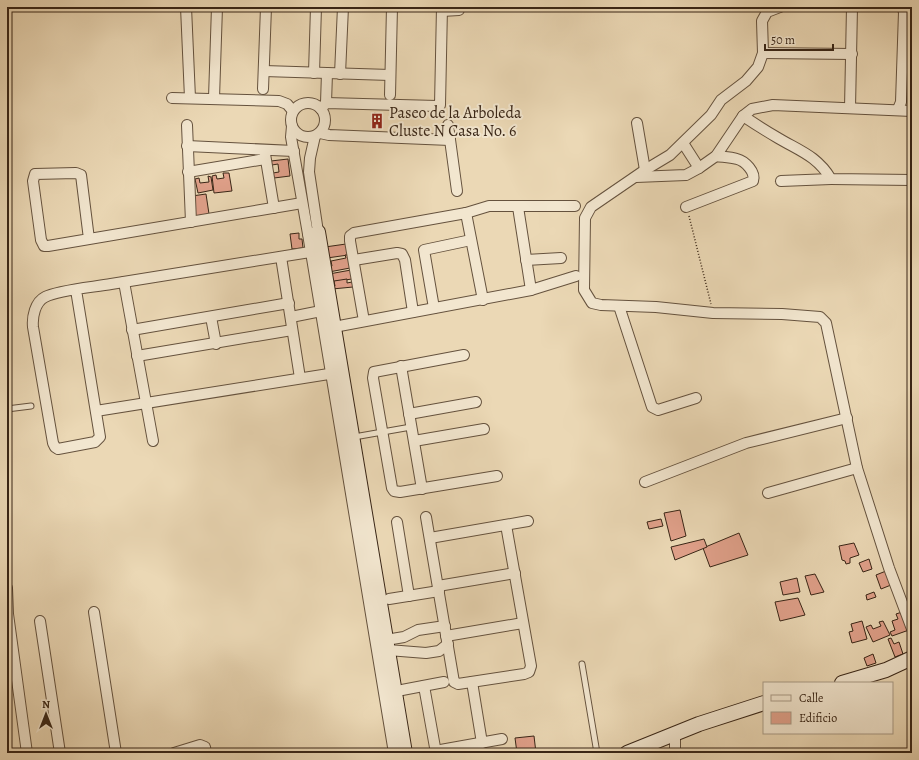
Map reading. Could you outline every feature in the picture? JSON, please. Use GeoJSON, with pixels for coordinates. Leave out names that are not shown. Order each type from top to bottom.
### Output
{"type":"FeatureCollection","features":[{"type":"Feature","properties":{"kind":"street"},"geometry":{"type":"LineString","coordinates":[[186,7],[190,98]]}},
{"type":"Feature","properties":{"kind":"street"},"geometry":{"type":"LineString","coordinates":[[214,98],[218,7]]}},
{"type":"Feature","properties":{"kind":"street"},"geometry":{"type":"LineString","coordinates":[[263,89],[266,7]]}},
{"type":"Feature","properties":{"kind":"street"},"geometry":{"type":"LineString","coordinates":[[314,73],[316,7]]}},
{"type":"Feature","properties":{"kind":"street"},"geometry":{"type":"LineString","coordinates":[[340,74],[342,7]]}},
{"type":"Feature","properties":{"kind":"street"},"geometry":{"type":"LineString","coordinates":[[390,96],[392,7]]}},
{"type":"Feature","properties":{"kind":"street"},"geometry":{"type":"LineString","coordinates":[[450,140],[317,134],[310,137],[299,135],[290,121],[293,111],[301,104],[306,103],[323,106],[436,106],[440,104],[442,9],[456,11],[459,10],[459,7]]}},
{"type":"Feature","properties":{"kind":"street"},"geometry":{"type":"LineString","coordinates":[[780,7],[767,12],[762,21],[763,53],[758,67],[754,72],[722,100],[711,115],[670,155],[645,170],[591,207],[585,218],[584,290],[592,303],[619,306],[656,307],[713,313],[782,314],[820,317],[824,320],[826,323],[857,468],[887,561],[912,629]]}},
{"type":"Feature","properties":{"kind":"street"},"geometry":{"type":"LineString","coordinates":[[850,108],[852,7]]}},
{"type":"Feature","properties":{"kind":"street"},"geometry":{"type":"LineString","coordinates":[[898,110],[901,102],[902,87],[904,12],[902,7]]}},
{"type":"Feature","properties":{"kind":"street"},"geometry":{"type":"LineString","coordinates":[[763,53],[852,54]]}},
{"type":"Feature","properties":{"kind":"street"},"geometry":{"type":"LineString","coordinates":[[264,71],[390,75]]}},
{"type":"Feature","properties":{"kind":"street"},"geometry":{"type":"LineString","coordinates":[[327,73],[323,106],[325,119],[324,124],[317,134],[310,158],[309,172],[313,233],[394,753]]}},
{"type":"Feature","properties":{"kind":"street"},"geometry":{"type":"LineString","coordinates":[[172,98],[279,101],[288,104],[293,111]]}},
{"type":"Feature","properties":{"kind":"street"},"geometry":{"type":"LineString","coordinates":[[636,177],[686,175],[699,168],[716,156],[743,116],[752,109],[773,104],[912,111]]}},
{"type":"Feature","properties":{"kind":"street"},"geometry":{"type":"LineString","coordinates":[[743,116],[776,137],[811,156],[823,167],[831,179]]}},
{"type":"Feature","properties":{"kind":"street"},"geometry":{"type":"LineString","coordinates":[[637,123],[645,170]]}},
{"type":"Feature","properties":{"kind":"street"},"geometry":{"type":"LineString","coordinates":[[187,125],[191,222]]}},
{"type":"Feature","properties":{"kind":"street"},"geometry":{"type":"LineString","coordinates":[[448,125],[457,191]]}},
{"type":"Feature","properties":{"kind":"street"},"geometry":{"type":"LineString","coordinates":[[292,126],[291,137],[302,203],[313,233],[310,252],[326,310],[334,327],[336,373],[353,437],[405,753]]}},
{"type":"Feature","properties":{"kind":"street"},"geometry":{"type":"LineString","coordinates":[[683,143],[699,168]]}},
{"type":"Feature","properties":{"kind":"street"},"geometry":{"type":"LineString","coordinates":[[187,146],[265,155]]}},
{"type":"Feature","properties":{"kind":"street"},"geometry":{"type":"LineString","coordinates":[[188,172],[265,155],[294,151]]}},
{"type":"Feature","properties":{"kind":"street"},"geometry":{"type":"LineString","coordinates":[[265,155],[274,208]]}},
{"type":"Feature","properties":{"kind":"street"},"geometry":{"type":"LineString","coordinates":[[686,207],[753,181],[754,174],[752,171],[738,159],[716,156]]}},
{"type":"Feature","properties":{"kind":"street"},"geometry":{"type":"LineString","coordinates":[[88,239],[81,175],[76,173],[35,174],[33,181],[40,240],[43,245],[88,239],[302,203]]}},
{"type":"Feature","properties":{"kind":"street"},"geometry":{"type":"LineString","coordinates":[[781,181],[831,179],[912,180]]}},
{"type":"Feature","properties":{"kind":"street"},"geometry":{"type":"LineString","coordinates":[[364,321],[350,240],[350,236],[354,233],[466,213],[489,206],[575,206]]}},
{"type":"Feature","properties":{"kind":"street"},"geometry":{"type":"LineString","coordinates":[[518,207],[531,290]]}},
{"type":"Feature","properties":{"kind":"street"},"geometry":{"type":"LineString","coordinates":[[466,213],[483,300]]}},
{"type":"Feature","properties":{"kind":"street"},"geometry":{"type":"LineString","coordinates":[[434,308],[424,250],[471,240]]}},
{"type":"Feature","properties":{"kind":"street"},"geometry":{"type":"LineString","coordinates":[[76,290],[100,435],[98,441],[61,448],[55,447],[32,321],[38,304],[44,297],[76,290],[310,252]]}},
{"type":"Feature","properties":{"kind":"street"},"geometry":{"type":"LineString","coordinates":[[354,260],[397,253],[402,254],[405,260],[414,312]]}},
{"type":"Feature","properties":{"kind":"street"},"geometry":{"type":"LineString","coordinates":[[281,257],[300,378]]}},
{"type":"Feature","properties":{"kind":"street"},"geometry":{"type":"LineString","coordinates":[[526,260],[561,258]]}},
{"type":"Feature","properties":{"kind":"street"},"geometry":{"type":"LineString","coordinates":[[334,327],[531,290],[576,276]]}},
{"type":"Feature","properties":{"kind":"street"},"geometry":{"type":"LineString","coordinates":[[124,282],[153,441]]}},
{"type":"Feature","properties":{"kind":"street"},"geometry":{"type":"LineString","coordinates":[[132,330],[288,304]]}},
{"type":"Feature","properties":{"kind":"street"},"geometry":{"type":"LineString","coordinates":[[619,306],[652,407],[658,410],[696,398]]}},
{"type":"Feature","properties":{"kind":"street"},"geometry":{"type":"LineString","coordinates":[[291,317],[326,310]]}},
{"type":"Feature","properties":{"kind":"street"},"geometry":{"type":"LineString","coordinates":[[211,317],[216,344]]}},
{"type":"Feature","properties":{"kind":"street"},"geometry":{"type":"LineString","coordinates":[[137,356],[216,344],[292,330]]}},
{"type":"Feature","properties":{"kind":"street"},"geometry":{"type":"LineString","coordinates":[[464,355],[377,370],[373,373],[393,490],[400,492],[497,476]]}},
{"type":"Feature","properties":{"kind":"street"},"geometry":{"type":"LineString","coordinates":[[401,366],[422,489]]}},
{"type":"Feature","properties":{"kind":"street"},"geometry":{"type":"LineString","coordinates":[[96,411],[336,373]]}},
{"type":"Feature","properties":{"kind":"street"},"geometry":{"type":"LineString","coordinates":[[410,414],[476,402]]}},
{"type":"Feature","properties":{"kind":"street"},"geometry":{"type":"LineString","coordinates":[[645,482],[746,443],[847,418]]}},
{"type":"Feature","properties":{"kind":"street"},"geometry":{"type":"LineString","coordinates":[[414,441],[484,429]]}},
{"type":"Feature","properties":{"kind":"street"},"geometry":{"type":"LineString","coordinates":[[768,493],[857,468]]}},
{"type":"Feature","properties":{"kind":"street"},"geometry":{"type":"LineString","coordinates":[[426,517],[454,682],[458,684],[524,674],[529,672],[531,666],[506,525]]}},
{"type":"Feature","properties":{"kind":"street"},"geometry":{"type":"LineString","coordinates":[[430,538],[528,521]]}},
{"type":"Feature","properties":{"kind":"street"},"geometry":{"type":"LineString","coordinates":[[397,522],[409,596]]}},
{"type":"Feature","properties":{"kind":"street"},"geometry":{"type":"LineString","coordinates":[[389,599],[515,573]]}},
{"type":"Feature","properties":{"kind":"street"},"geometry":{"type":"LineString","coordinates":[[7,588],[7,614],[27,753]]}},
{"type":"Feature","properties":{"kind":"street"},"geometry":{"type":"LineString","coordinates":[[94,612],[116,753]]}},
{"type":"Feature","properties":{"kind":"street"},"geometry":{"type":"LineString","coordinates":[[40,621],[60,753]]}},
{"type":"Feature","properties":{"kind":"street"},"geometry":{"type":"LineString","coordinates":[[387,645],[418,630],[446,635],[523,623]]}},
{"type":"Feature","properties":{"kind":"street"},"geometry":{"type":"LineString","coordinates":[[387,645],[426,653],[439,650],[446,635]]}},
{"type":"Feature","properties":{"kind":"street"},"geometry":{"type":"LineString","coordinates":[[845,682],[878,672],[912,658]]}},
{"type":"Feature","properties":{"kind":"street"},"geometry":{"type":"LineString","coordinates":[[402,690],[444,682]]}},
{"type":"Feature","properties":{"kind":"street"},"geometry":{"type":"LineString","coordinates":[[472,682],[482,743]]}},
{"type":"Feature","properties":{"kind":"street"},"geometry":{"type":"LineString","coordinates":[[424,686],[435,752],[502,739]]}},
{"type":"Feature","properties":{"kind":"street"},"geometry":{"type":"LineString","coordinates":[[627,753],[763,703]]}},
{"type":"Feature","properties":{"kind":"street"},"geometry":{"type":"LineString","coordinates":[[675,735],[676,753]]}},
{"type":"Feature","properties":{"kind":"street"},"geometry":{"type":"LineString","coordinates":[[174,753],[200,746],[205,747],[206,753]]}},
{"type":"Feature","properties":{"kind":"lane"},"geometry":{"type":"LineString","coordinates":[[7,409],[31,406]]}},
{"type":"Feature","properties":{"kind":"lane"},"geometry":{"type":"LineString","coordinates":[[353,437],[411,427]]}},
{"type":"Feature","properties":{"kind":"lane"},"geometry":{"type":"LineString","coordinates":[[582,664],[597,753]]}},
{"type":"Feature","properties":{"kind":"path"},"geometry":{"type":"LineString","coordinates":[[686,207],[713,313]]}},
{"type":"Feature","properties":{"kind":"building","name":"Paseo de la Arboleda Cluste N Casa No. 6"},"geometry":{"type":"Polygon","coordinates":[[[374,113],[380,114],[379,128],[373,128],[374,113]]]}},
{"type":"Feature","properties":{"kind":"building"},"geometry":{"type":"Polygon","coordinates":[[[288,159],[290,176],[274,178],[273,173],[279,172],[278,164],[272,165],[271,161],[288,159]]]}},
{"type":"Feature","properties":{"kind":"building"},"geometry":{"type":"Polygon","coordinates":[[[223,173],[229,173],[232,191],[214,193],[212,176],[216,175],[217,179],[224,178],[223,173]]]}},
{"type":"Feature","properties":{"kind":"building"},"geometry":{"type":"Polygon","coordinates":[[[208,176],[211,177],[213,190],[198,193],[195,179],[199,178],[200,183],[209,182],[208,176]]]}},
{"type":"Feature","properties":{"kind":"building"},"geometry":{"type":"Polygon","coordinates":[[[206,194],[209,214],[195,216],[192,196],[206,194]]]}},
{"type":"Feature","properties":{"kind":"building"},"geometry":{"type":"Polygon","coordinates":[[[299,233],[299,239],[302,239],[303,248],[292,249],[290,234],[299,233]]]}},
{"type":"Feature","properties":{"kind":"building"},"geometry":{"type":"Polygon","coordinates":[[[346,244],[348,255],[327,258],[325,247],[346,244]]]}},
{"type":"Feature","properties":{"kind":"building"},"geometry":{"type":"Polygon","coordinates":[[[345,255],[348,255],[350,268],[329,272],[328,267],[332,266],[331,261],[346,258],[345,255]]]}},
{"type":"Feature","properties":{"kind":"building"},"geometry":{"type":"Polygon","coordinates":[[[351,270],[352,279],[331,282],[329,274],[351,270]]]}},
{"type":"Feature","properties":{"kind":"building"},"geometry":{"type":"Polygon","coordinates":[[[347,279],[347,283],[352,282],[353,287],[332,289],[332,286],[335,286],[334,281],[347,279]]]}},
{"type":"Feature","properties":{"kind":"building"},"geometry":{"type":"Polygon","coordinates":[[[680,510],[686,536],[671,541],[664,513],[680,510]]]}},
{"type":"Feature","properties":{"kind":"building"},"geometry":{"type":"Polygon","coordinates":[[[661,519],[663,526],[649,529],[647,522],[661,519]]]}},
{"type":"Feature","properties":{"kind":"building"},"geometry":{"type":"Polygon","coordinates":[[[739,533],[748,555],[710,567],[703,548],[739,533]]]}},
{"type":"Feature","properties":{"kind":"building"},"geometry":{"type":"Polygon","coordinates":[[[704,539],[707,547],[675,560],[671,547],[704,539]]]}},
{"type":"Feature","properties":{"kind":"building"},"geometry":{"type":"Polygon","coordinates":[[[854,543],[859,555],[850,558],[850,563],[846,564],[845,561],[842,560],[839,546],[854,543]]]}},
{"type":"Feature","properties":{"kind":"building"},"geometry":{"type":"Polygon","coordinates":[[[869,559],[872,569],[863,572],[859,563],[869,559]]]}},
{"type":"Feature","properties":{"kind":"building"},"geometry":{"type":"Polygon","coordinates":[[[886,571],[891,585],[881,589],[876,575],[886,571]]]}},
{"type":"Feature","properties":{"kind":"building"},"geometry":{"type":"Polygon","coordinates":[[[815,574],[824,592],[811,595],[805,576],[815,574]]]}},
{"type":"Feature","properties":{"kind":"building"},"geometry":{"type":"Polygon","coordinates":[[[797,578],[800,592],[783,595],[780,582],[797,578]]]}},
{"type":"Feature","properties":{"kind":"building"},"geometry":{"type":"Polygon","coordinates":[[[874,592],[876,597],[867,600],[866,595],[874,592]]]}},
{"type":"Feature","properties":{"kind":"building"},"geometry":{"type":"Polygon","coordinates":[[[798,598],[805,615],[780,621],[775,602],[798,598]]]}},
{"type":"Feature","properties":{"kind":"building"},"geometry":{"type":"Polygon","coordinates":[[[902,612],[909,630],[892,636],[890,632],[895,630],[892,621],[898,619],[896,614],[902,612]]]}},
{"type":"Feature","properties":{"kind":"building"},"geometry":{"type":"Polygon","coordinates":[[[862,621],[867,639],[852,643],[849,632],[853,631],[851,624],[862,621]]]}},
{"type":"Feature","properties":{"kind":"building"},"geometry":{"type":"Polygon","coordinates":[[[883,621],[890,635],[873,642],[866,627],[871,625],[873,629],[881,626],[879,622],[883,621]]]}},
{"type":"Feature","properties":{"kind":"building"},"geometry":{"type":"Polygon","coordinates":[[[891,638],[894,644],[899,642],[903,654],[895,657],[888,639],[891,638]]]}},
{"type":"Feature","properties":{"kind":"building"},"geometry":{"type":"Polygon","coordinates":[[[873,654],[876,663],[867,666],[864,658],[873,654]]]}},
{"type":"Feature","properties":{"kind":"building"},"geometry":{"type":"Polygon","coordinates":[[[534,736],[536,753],[517,753],[515,738],[534,736]]]}},
{"type":"Feature","properties":{"kind":"place","name":"Paseo de la Arboleda Cluste N Casa No. 6"},"geometry":{"type":"Point","coordinates":[377,121]}}]}
